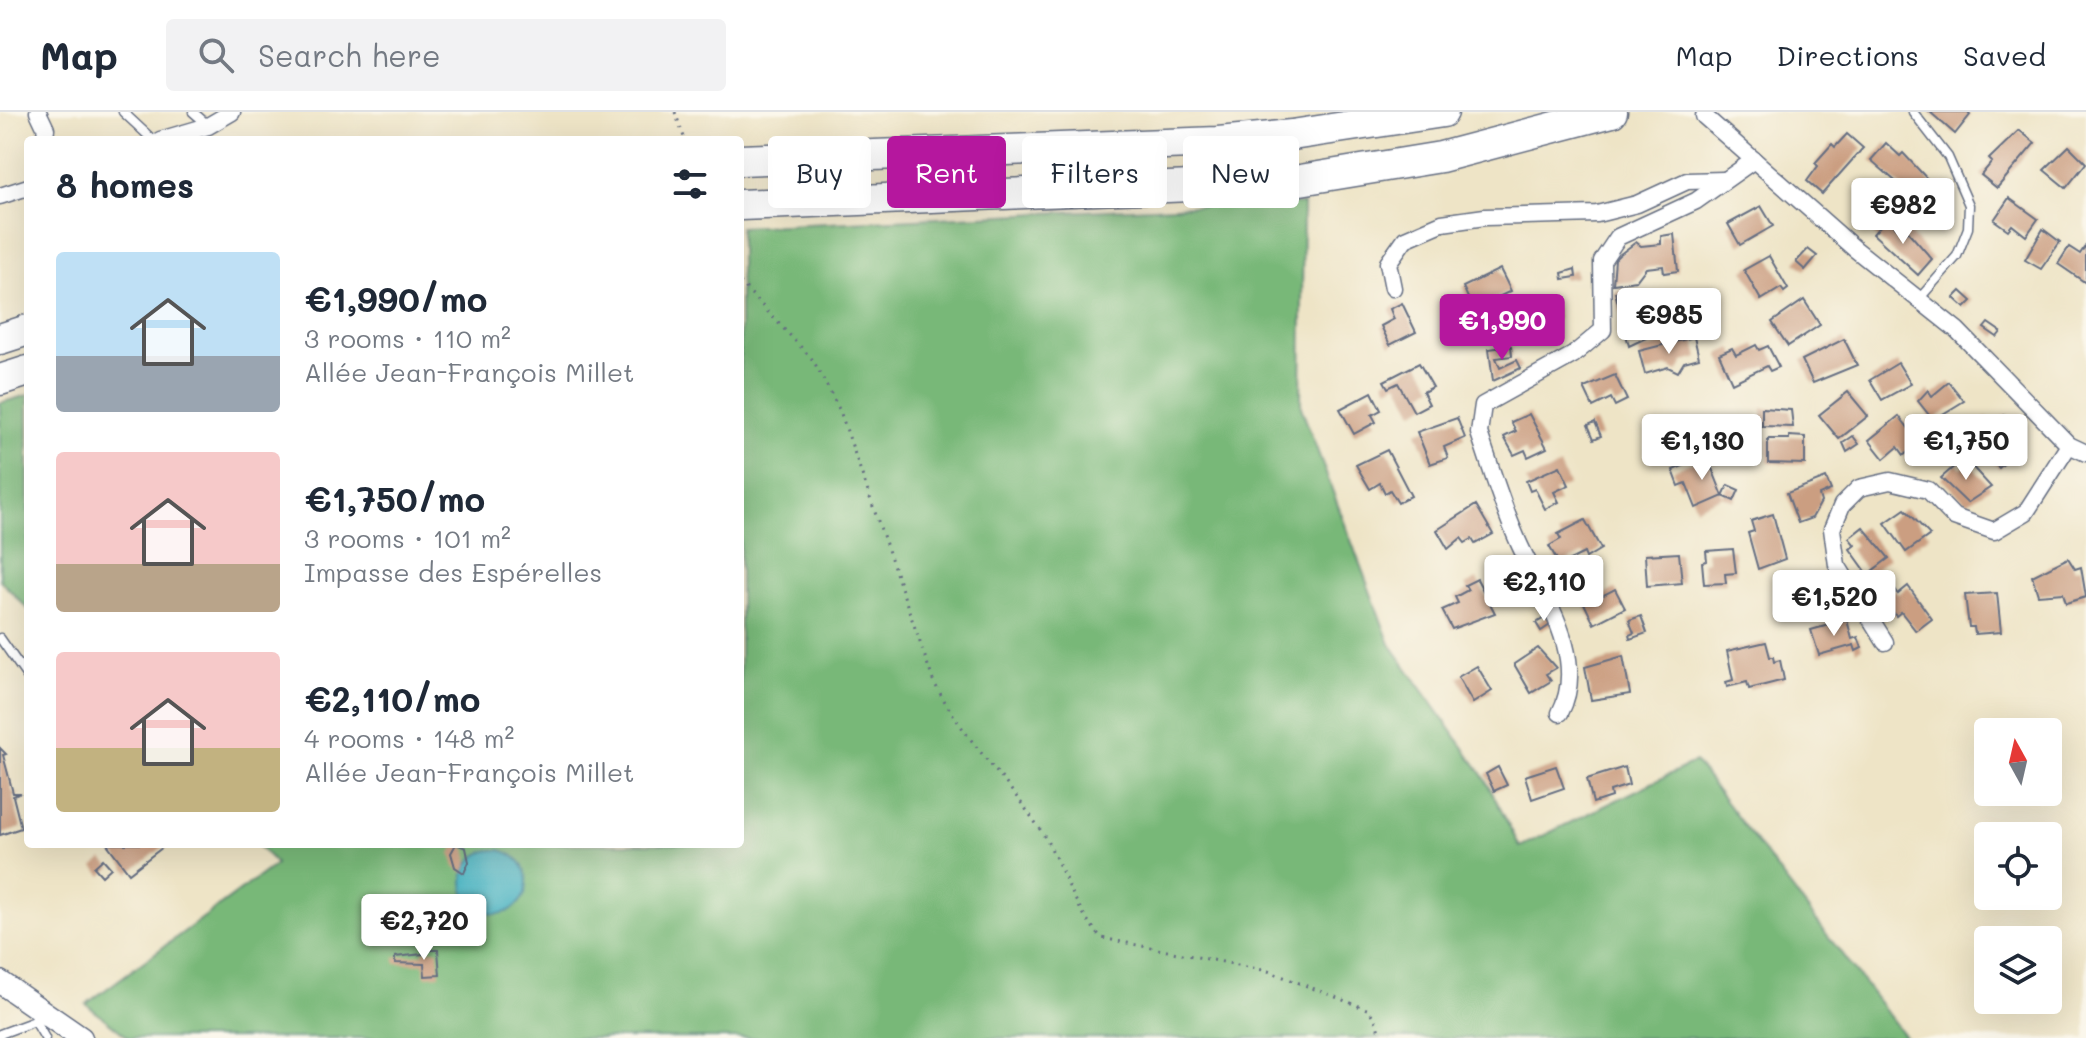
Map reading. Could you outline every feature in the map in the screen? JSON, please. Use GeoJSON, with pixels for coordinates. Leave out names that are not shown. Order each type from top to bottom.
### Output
{"type":"FeatureCollection","features":[{"type":"Feature","properties":{"kind":"highway"},"geometry":{"type":"LineString","coordinates":[[744,160],[1218,142],[1292,135],[1443,112]]}},
{"type":"Feature","properties":{"kind":"highway"},"geometry":{"type":"LineString","coordinates":[[744,205],[1288,182],[1441,157],[1612,112]]}},
{"type":"Feature","properties":{"kind":"highway"},"geometry":{"type":"LineString","coordinates":[[0,339],[24,331]]}},
{"type":"Feature","properties":{"kind":"highway"},"geometry":{"type":"LineString","coordinates":[[0,380],[24,372]]}},
{"type":"Feature","properties":{"kind":"main road"},"geometry":{"type":"LineString","coordinates":[[0,982],[37,1015],[81,1038]]}},
{"type":"Feature","properties":{"kind":"street"},"geometry":{"type":"LineString","coordinates":[[38,112],[46,129],[45,136]]}},
{"type":"Feature","properties":{"kind":"street"},"geometry":{"type":"LineString","coordinates":[[174,136],[208,126],[232,112]]}},
{"type":"Feature","properties":{"kind":"street"},"geometry":{"type":"LineString","coordinates":[[1704,116],[1957,330],[2069,445],[2086,453]]}},
{"type":"Feature","properties":{"kind":"street"},"geometry":{"type":"LineString","coordinates":[[1560,713],[1570,694],[1569,667],[1554,610],[1517,540],[1479,433],[1479,415],[1483,405],[1573,355],[1603,330],[1602,261],[1618,237],[1696,201],[1754,160]]}},
{"type":"Feature","properties":{"kind":"street"},"geometry":{"type":"LineString","coordinates":[[1393,288],[1388,263],[1405,239],[1442,223],[1485,217],[1597,214],[1637,204],[1687,181],[1725,180]]}},
{"type":"Feature","properties":{"kind":"street"},"geometry":{"type":"LineString","coordinates":[[0,196],[24,188]]}},
{"type":"Feature","properties":{"kind":"street"},"geometry":{"type":"LineString","coordinates":[[1885,642],[1837,565],[1832,529],[1842,505],[1859,488],[1890,481],[1928,490],[1954,517],[1994,531],[2026,512],[2069,445]]}},
{"type":"Feature","properties":{"kind":"lane"},"geometry":{"type":"LineString","coordinates":[[123,112],[149,136]]}},
{"type":"Feature","properties":{"kind":"lane"},"geometry":{"type":"LineString","coordinates":[[193,112],[208,126]]}},
{"type":"Feature","properties":{"kind":"lane"},"geometry":{"type":"LineString","coordinates":[[1913,112],[1948,157],[1969,205],[1968,228],[1957,256],[1919,299]]}},
{"type":"Feature","properties":{"kind":"lane"},"geometry":{"type":"LineString","coordinates":[[0,638],[24,672]]}},
{"type":"Feature","properties":{"kind":"lane"},"geometry":{"type":"LineString","coordinates":[[0,1034],[37,1015],[45,1038]]}},
{"type":"Feature","properties":{"kind":"path"},"geometry":{"type":"LineString","coordinates":[[675,112],[684,136]]}},
{"type":"Feature","properties":{"kind":"path"},"geometry":{"type":"LineString","coordinates":[[744,286],[813,360],[840,411],[933,680],[952,719],[1041,832],[1084,919],[1102,938],[1268,971],[1305,984],[1369,1010],[1377,1023],[1380,1038]]}},
{"type":"Feature","properties":{"kind":"green space"},"geometry":{"type":"Polygon","coordinates":[[[1299,204],[1303,204],[1301,407],[1390,644],[1483,775],[1520,847],[1695,762],[1906,1038],[129,1038],[86,1004],[276,864],[261,848],[744,848],[744,227],[1183,207],[1299,208],[1299,204]]]}},
{"type":"Feature","properties":{"kind":"green space"},"geometry":{"type":"Polygon","coordinates":[[[24,396],[24,605],[0,580],[0,403],[24,396]]]}},
{"type":"Feature","properties":{"kind":"water"},"geometry":{"type":"Polygon","coordinates":[[[489,850],[501,850],[518,859],[525,870],[525,894],[518,905],[501,914],[489,914],[477,909],[468,900],[463,888],[463,876],[468,864],[477,855],[489,850]]]}},
{"type":"Feature","properties":{"kind":"building"},"geometry":{"type":"Polygon","coordinates":[[[1930,112],[1967,112],[1970,115],[1955,134],[1930,112]]]}},
{"type":"Feature","properties":{"kind":"building"},"geometry":{"type":"Polygon","coordinates":[[[2019,130],[2035,143],[1997,188],[1981,175],[1992,162],[1989,159],[2019,130]]]}},
{"type":"Feature","properties":{"kind":"building"},"geometry":{"type":"Polygon","coordinates":[[[1847,134],[1863,148],[1822,194],[1807,181],[1818,166],[1815,163],[1832,144],[1835,147],[1847,134]]]}},
{"type":"Feature","properties":{"kind":"building"},"geometry":{"type":"Polygon","coordinates":[[[1886,143],[1900,156],[1903,153],[1932,184],[1917,200],[1871,160],[1886,143]]]}},
{"type":"Feature","properties":{"kind":"building"},"geometry":{"type":"Polygon","coordinates":[[[2069,146],[2086,163],[2066,188],[2044,170],[2069,146]]]}},
{"type":"Feature","properties":{"kind":"building"},"geometry":{"type":"Polygon","coordinates":[[[2009,198],[2038,219],[2026,236],[2012,225],[2008,230],[1994,220],[2009,198]]]}},
{"type":"Feature","properties":{"kind":"building"},"geometry":{"type":"Polygon","coordinates":[[[1761,206],[1773,226],[1740,245],[1728,224],[1761,206]]]}},
{"type":"Feature","properties":{"kind":"building"},"geometry":{"type":"Polygon","coordinates":[[[1887,218],[1900,231],[1904,227],[1932,259],[1918,275],[1873,234],[1887,218]]]}},
{"type":"Feature","properties":{"kind":"building"},"geometry":{"type":"Polygon","coordinates":[[[2043,229],[2060,242],[2041,269],[2025,260],[2043,229]]]}},
{"type":"Feature","properties":{"kind":"building"},"geometry":{"type":"Polygon","coordinates":[[[1674,234],[1678,271],[1664,273],[1663,266],[1646,268],[1636,281],[1613,284],[1615,259],[1619,255],[1636,242],[1641,246],[1661,244],[1661,236],[1674,234]]]}},
{"type":"Feature","properties":{"kind":"building"},"geometry":{"type":"Polygon","coordinates":[[[2086,245],[2086,283],[2058,264],[2069,247],[2080,254],[2086,245]]]}},
{"type":"Feature","properties":{"kind":"building"},"geometry":{"type":"Polygon","coordinates":[[[1808,249],[1817,256],[1805,270],[1796,262],[1808,249]]]}},
{"type":"Feature","properties":{"kind":"building"},"geometry":{"type":"Polygon","coordinates":[[[1769,256],[1788,289],[1784,292],[1781,288],[1761,300],[1744,270],[1769,256]]]}},
{"type":"Feature","properties":{"kind":"building"},"geometry":{"type":"Polygon","coordinates":[[[1500,269],[1511,291],[1473,309],[1463,287],[1500,269]]]}},
{"type":"Feature","properties":{"kind":"building"},"geometry":{"type":"Polygon","coordinates":[[[1575,269],[1576,277],[1563,279],[1562,273],[1575,269]]]}},
{"type":"Feature","properties":{"kind":"building"},"geometry":{"type":"Polygon","coordinates":[[[1633,288],[1646,338],[1629,346],[1615,292],[1633,288]]]}},
{"type":"Feature","properties":{"kind":"building"},"geometry":{"type":"Polygon","coordinates":[[[1961,291],[1972,301],[1965,308],[1954,298],[1961,291]]]}},
{"type":"Feature","properties":{"kind":"building"},"geometry":{"type":"Polygon","coordinates":[[[1540,299],[1543,313],[1556,307],[1558,319],[1515,327],[1513,315],[1500,318],[1498,312],[1504,305],[1540,299]]]}},
{"type":"Feature","properties":{"kind":"building"},"geometry":{"type":"Polygon","coordinates":[[[1804,300],[1820,325],[1788,346],[1772,322],[1804,300]]]}},
{"type":"Feature","properties":{"kind":"building"},"geometry":{"type":"Polygon","coordinates":[[[1402,303],[1416,332],[1390,345],[1381,326],[1394,319],[1390,309],[1402,303]]]}},
{"type":"Feature","properties":{"kind":"building"},"geometry":{"type":"Polygon","coordinates":[[[1988,323],[2001,332],[1997,337],[1984,328],[1988,323]]]}},
{"type":"Feature","properties":{"kind":"building"},"geometry":{"type":"Polygon","coordinates":[[[1694,337],[1699,358],[1684,362],[1678,372],[1668,367],[1645,374],[1639,351],[1694,337]]]}},
{"type":"Feature","properties":{"kind":"building"},"geometry":{"type":"Polygon","coordinates":[[[1844,339],[1857,365],[1813,383],[1802,360],[1844,339]]]}},
{"type":"Feature","properties":{"kind":"building"},"geometry":{"type":"Polygon","coordinates":[[[1756,345],[1759,350],[1768,346],[1779,367],[1770,371],[1767,366],[1732,383],[1719,354],[1732,348],[1736,355],[1756,345]]]}},
{"type":"Feature","properties":{"kind":"building"},"geometry":{"type":"Polygon","coordinates":[[[1511,346],[1512,356],[1496,358],[1500,368],[1517,360],[1521,368],[1493,381],[1489,349],[1511,346]]]}},
{"type":"Feature","properties":{"kind":"building"},"geometry":{"type":"Polygon","coordinates":[[[1419,363],[1433,387],[1423,392],[1429,404],[1414,412],[1398,383],[1388,388],[1384,381],[1419,363]]]}},
{"type":"Feature","properties":{"kind":"building"},"geometry":{"type":"Polygon","coordinates":[[[1898,363],[1911,384],[1882,400],[1870,380],[1898,363]]]}},
{"type":"Feature","properties":{"kind":"building"},"geometry":{"type":"Polygon","coordinates":[[[1615,375],[1627,400],[1615,406],[1611,398],[1593,407],[1584,388],[1615,375]]]}},
{"type":"Feature","properties":{"kind":"building"},"geometry":{"type":"Polygon","coordinates":[[[1949,382],[1964,401],[1933,420],[1918,401],[1928,390],[1932,396],[1949,382]]]}},
{"type":"Feature","properties":{"kind":"building"},"geometry":{"type":"Polygon","coordinates":[[[1372,392],[1381,410],[1372,415],[1376,422],[1354,434],[1340,409],[1372,392]]]}},
{"type":"Feature","properties":{"kind":"building"},"geometry":{"type":"Polygon","coordinates":[[[1848,392],[1868,416],[1839,439],[1819,415],[1848,392]]]}},
{"type":"Feature","properties":{"kind":"building"},"geometry":{"type":"Polygon","coordinates":[[[1762,408],[1791,410],[1793,427],[1762,426],[1762,408]]]}},
{"type":"Feature","properties":{"kind":"building"},"geometry":{"type":"Polygon","coordinates":[[[1529,414],[1547,448],[1528,457],[1525,450],[1514,455],[1504,437],[1516,431],[1511,422],[1529,414]]]}},
{"type":"Feature","properties":{"kind":"building"},"geometry":{"type":"Polygon","coordinates":[[[2005,415],[2013,425],[2009,428],[2000,418],[2005,415]]]}},
{"type":"Feature","properties":{"kind":"building"},"geometry":{"type":"Polygon","coordinates":[[[1899,416],[1920,443],[1904,455],[1898,447],[1884,459],[1869,440],[1899,416]]]}},
{"type":"Feature","properties":{"kind":"building"},"geometry":{"type":"Polygon","coordinates":[[[1987,417],[2018,451],[1999,468],[1986,456],[1991,453],[1972,430],[1987,417]]]}},
{"type":"Feature","properties":{"kind":"building"},"geometry":{"type":"Polygon","coordinates":[[[1457,418],[1465,438],[1444,447],[1448,458],[1430,464],[1417,432],[1457,418]]]}},
{"type":"Feature","properties":{"kind":"building"},"geometry":{"type":"Polygon","coordinates":[[[1595,422],[1601,436],[1594,439],[1588,425],[1595,422]]]}},
{"type":"Feature","properties":{"kind":"building"},"geometry":{"type":"Polygon","coordinates":[[[1789,436],[1805,437],[1805,464],[1768,463],[1768,439],[1789,439],[1789,436]]]}},
{"type":"Feature","properties":{"kind":"building"},"geometry":{"type":"Polygon","coordinates":[[[1853,436],[1859,444],[1847,452],[1843,443],[1853,436]]]}},
{"type":"Feature","properties":{"kind":"building"},"geometry":{"type":"Polygon","coordinates":[[[1387,450],[1411,496],[1398,503],[1390,490],[1385,493],[1380,483],[1370,489],[1356,465],[1387,450]]]}},
{"type":"Feature","properties":{"kind":"building"},"geometry":{"type":"Polygon","coordinates":[[[1707,456],[1723,496],[1696,508],[1686,483],[1679,486],[1673,470],[1707,456]]]}},
{"type":"Feature","properties":{"kind":"building"},"geometry":{"type":"Polygon","coordinates":[[[1968,462],[1991,487],[1967,503],[1941,478],[1957,464],[1961,468],[1968,462]]]}},
{"type":"Feature","properties":{"kind":"building"},"geometry":{"type":"Polygon","coordinates":[[[1560,466],[1569,485],[1554,492],[1559,502],[1545,509],[1535,489],[1530,491],[1526,481],[1560,466]]]}},
{"type":"Feature","properties":{"kind":"building"},"geometry":{"type":"Polygon","coordinates":[[[1826,478],[1831,490],[1819,495],[1821,502],[1812,518],[1798,523],[1787,493],[1826,478]]]}},
{"type":"Feature","properties":{"kind":"building"},"geometry":{"type":"Polygon","coordinates":[[[1728,485],[1739,490],[1734,501],[1723,496],[1728,485]]]}},
{"type":"Feature","properties":{"kind":"building"},"geometry":{"type":"Polygon","coordinates":[[[1476,505],[1493,534],[1475,544],[1472,539],[1465,543],[1461,538],[1448,549],[1437,530],[1476,505]]]}},
{"type":"Feature","properties":{"kind":"building"},"geometry":{"type":"Polygon","coordinates":[[[1905,509],[1930,535],[1906,552],[1885,523],[1905,509]]]}},
{"type":"Feature","properties":{"kind":"building"},"geometry":{"type":"Polygon","coordinates":[[[1773,514],[1785,559],[1758,569],[1748,533],[1754,531],[1751,521],[1773,514]]]}},
{"type":"Feature","properties":{"kind":"building"},"geometry":{"type":"Polygon","coordinates":[[[1585,520],[1601,549],[1586,558],[1584,553],[1560,565],[1549,546],[1561,539],[1558,534],[1585,520]]]}},
{"type":"Feature","properties":{"kind":"building"},"geometry":{"type":"Polygon","coordinates":[[[1863,527],[1889,558],[1868,574],[1850,549],[1855,545],[1849,538],[1863,527]]]}},
{"type":"Feature","properties":{"kind":"building"},"geometry":{"type":"Polygon","coordinates":[[[1733,549],[1736,573],[1725,574],[1726,583],[1704,584],[1702,562],[1707,561],[1706,551],[1733,549]]]}},
{"type":"Feature","properties":{"kind":"building"},"geometry":{"type":"Polygon","coordinates":[[[1679,553],[1682,583],[1647,586],[1645,555],[1679,553]]]}},
{"type":"Feature","properties":{"kind":"building"},"geometry":{"type":"Polygon","coordinates":[[[2068,558],[2075,569],[2081,567],[2086,597],[2066,603],[2063,593],[2038,595],[2032,576],[2068,558]]]}},
{"type":"Feature","properties":{"kind":"building"},"geometry":{"type":"Polygon","coordinates":[[[1477,579],[1495,613],[1452,629],[1442,610],[1458,603],[1455,597],[1468,590],[1465,585],[1477,579]]]}},
{"type":"Feature","properties":{"kind":"building"},"geometry":{"type":"Polygon","coordinates":[[[1908,586],[1932,619],[1916,631],[1901,612],[1896,616],[1882,598],[1894,589],[1898,594],[1908,586]]]}},
{"type":"Feature","properties":{"kind":"building"},"geometry":{"type":"Polygon","coordinates":[[[1592,588],[1598,598],[1615,589],[1625,608],[1594,624],[1580,595],[1592,588]]]}},
{"type":"Feature","properties":{"kind":"building"},"geometry":{"type":"Polygon","coordinates":[[[1997,593],[2001,632],[1975,634],[1974,627],[1969,627],[1965,595],[1997,593]]]}},
{"type":"Feature","properties":{"kind":"building"},"geometry":{"type":"Polygon","coordinates":[[[1548,616],[1553,623],[1541,631],[1536,623],[1548,616]]]}},
{"type":"Feature","properties":{"kind":"building"},"geometry":{"type":"Polygon","coordinates":[[[1641,616],[1647,633],[1630,639],[1629,635],[1634,633],[1629,620],[1641,616]]]}},
{"type":"Feature","properties":{"kind":"building"},"geometry":{"type":"Polygon","coordinates":[[[1847,620],[1852,639],[1858,637],[1862,648],[1856,651],[1854,645],[1819,655],[1811,630],[1847,620]]]}},
{"type":"Feature","properties":{"kind":"building"},"geometry":{"type":"Polygon","coordinates":[[[1766,642],[1770,657],[1774,662],[1780,660],[1784,680],[1749,689],[1747,682],[1727,687],[1726,682],[1733,680],[1727,651],[1766,642]]]}},
{"type":"Feature","properties":{"kind":"building"},"geometry":{"type":"Polygon","coordinates":[[[1538,648],[1556,668],[1546,674],[1551,681],[1531,693],[1514,664],[1538,648]]]}},
{"type":"Feature","properties":{"kind":"building"},"geometry":{"type":"Polygon","coordinates":[[[1623,656],[1630,694],[1591,700],[1585,667],[1623,656]]]}},
{"type":"Feature","properties":{"kind":"building"},"geometry":{"type":"Polygon","coordinates":[[[1477,666],[1492,691],[1473,703],[1458,677],[1477,666]]]}},
{"type":"Feature","properties":{"kind":"building"},"geometry":{"type":"Polygon","coordinates":[[[0,748],[6,754],[3,755],[13,793],[21,793],[13,796],[21,828],[0,835],[0,748]]]}},
{"type":"Feature","properties":{"kind":"building"},"geometry":{"type":"Polygon","coordinates":[[[1556,766],[1564,788],[1532,799],[1525,776],[1556,766]]]}},
{"type":"Feature","properties":{"kind":"building"},"geometry":{"type":"Polygon","coordinates":[[[1498,767],[1507,785],[1494,791],[1486,774],[1498,767]]]}},
{"type":"Feature","properties":{"kind":"building"},"geometry":{"type":"Polygon","coordinates":[[[1625,767],[1629,785],[1610,791],[1611,797],[1593,803],[1587,779],[1625,767]]]}},
{"type":"Feature","properties":{"kind":"building"},"geometry":{"type":"Polygon","coordinates":[[[110,848],[162,848],[129,873],[110,848]]]}},
{"type":"Feature","properties":{"kind":"building"},"geometry":{"type":"Polygon","coordinates":[[[454,848],[466,848],[469,862],[464,873],[455,867],[451,853],[454,848]]]}},
{"type":"Feature","properties":{"kind":"building"},"geometry":{"type":"Polygon","coordinates":[[[103,859],[111,868],[102,876],[94,867],[103,859]]]}},
{"type":"Feature","properties":{"kind":"building"},"geometry":{"type":"Polygon","coordinates":[[[423,950],[438,950],[440,975],[425,976],[424,964],[395,963],[395,957],[423,954],[423,950]]]}}]}
